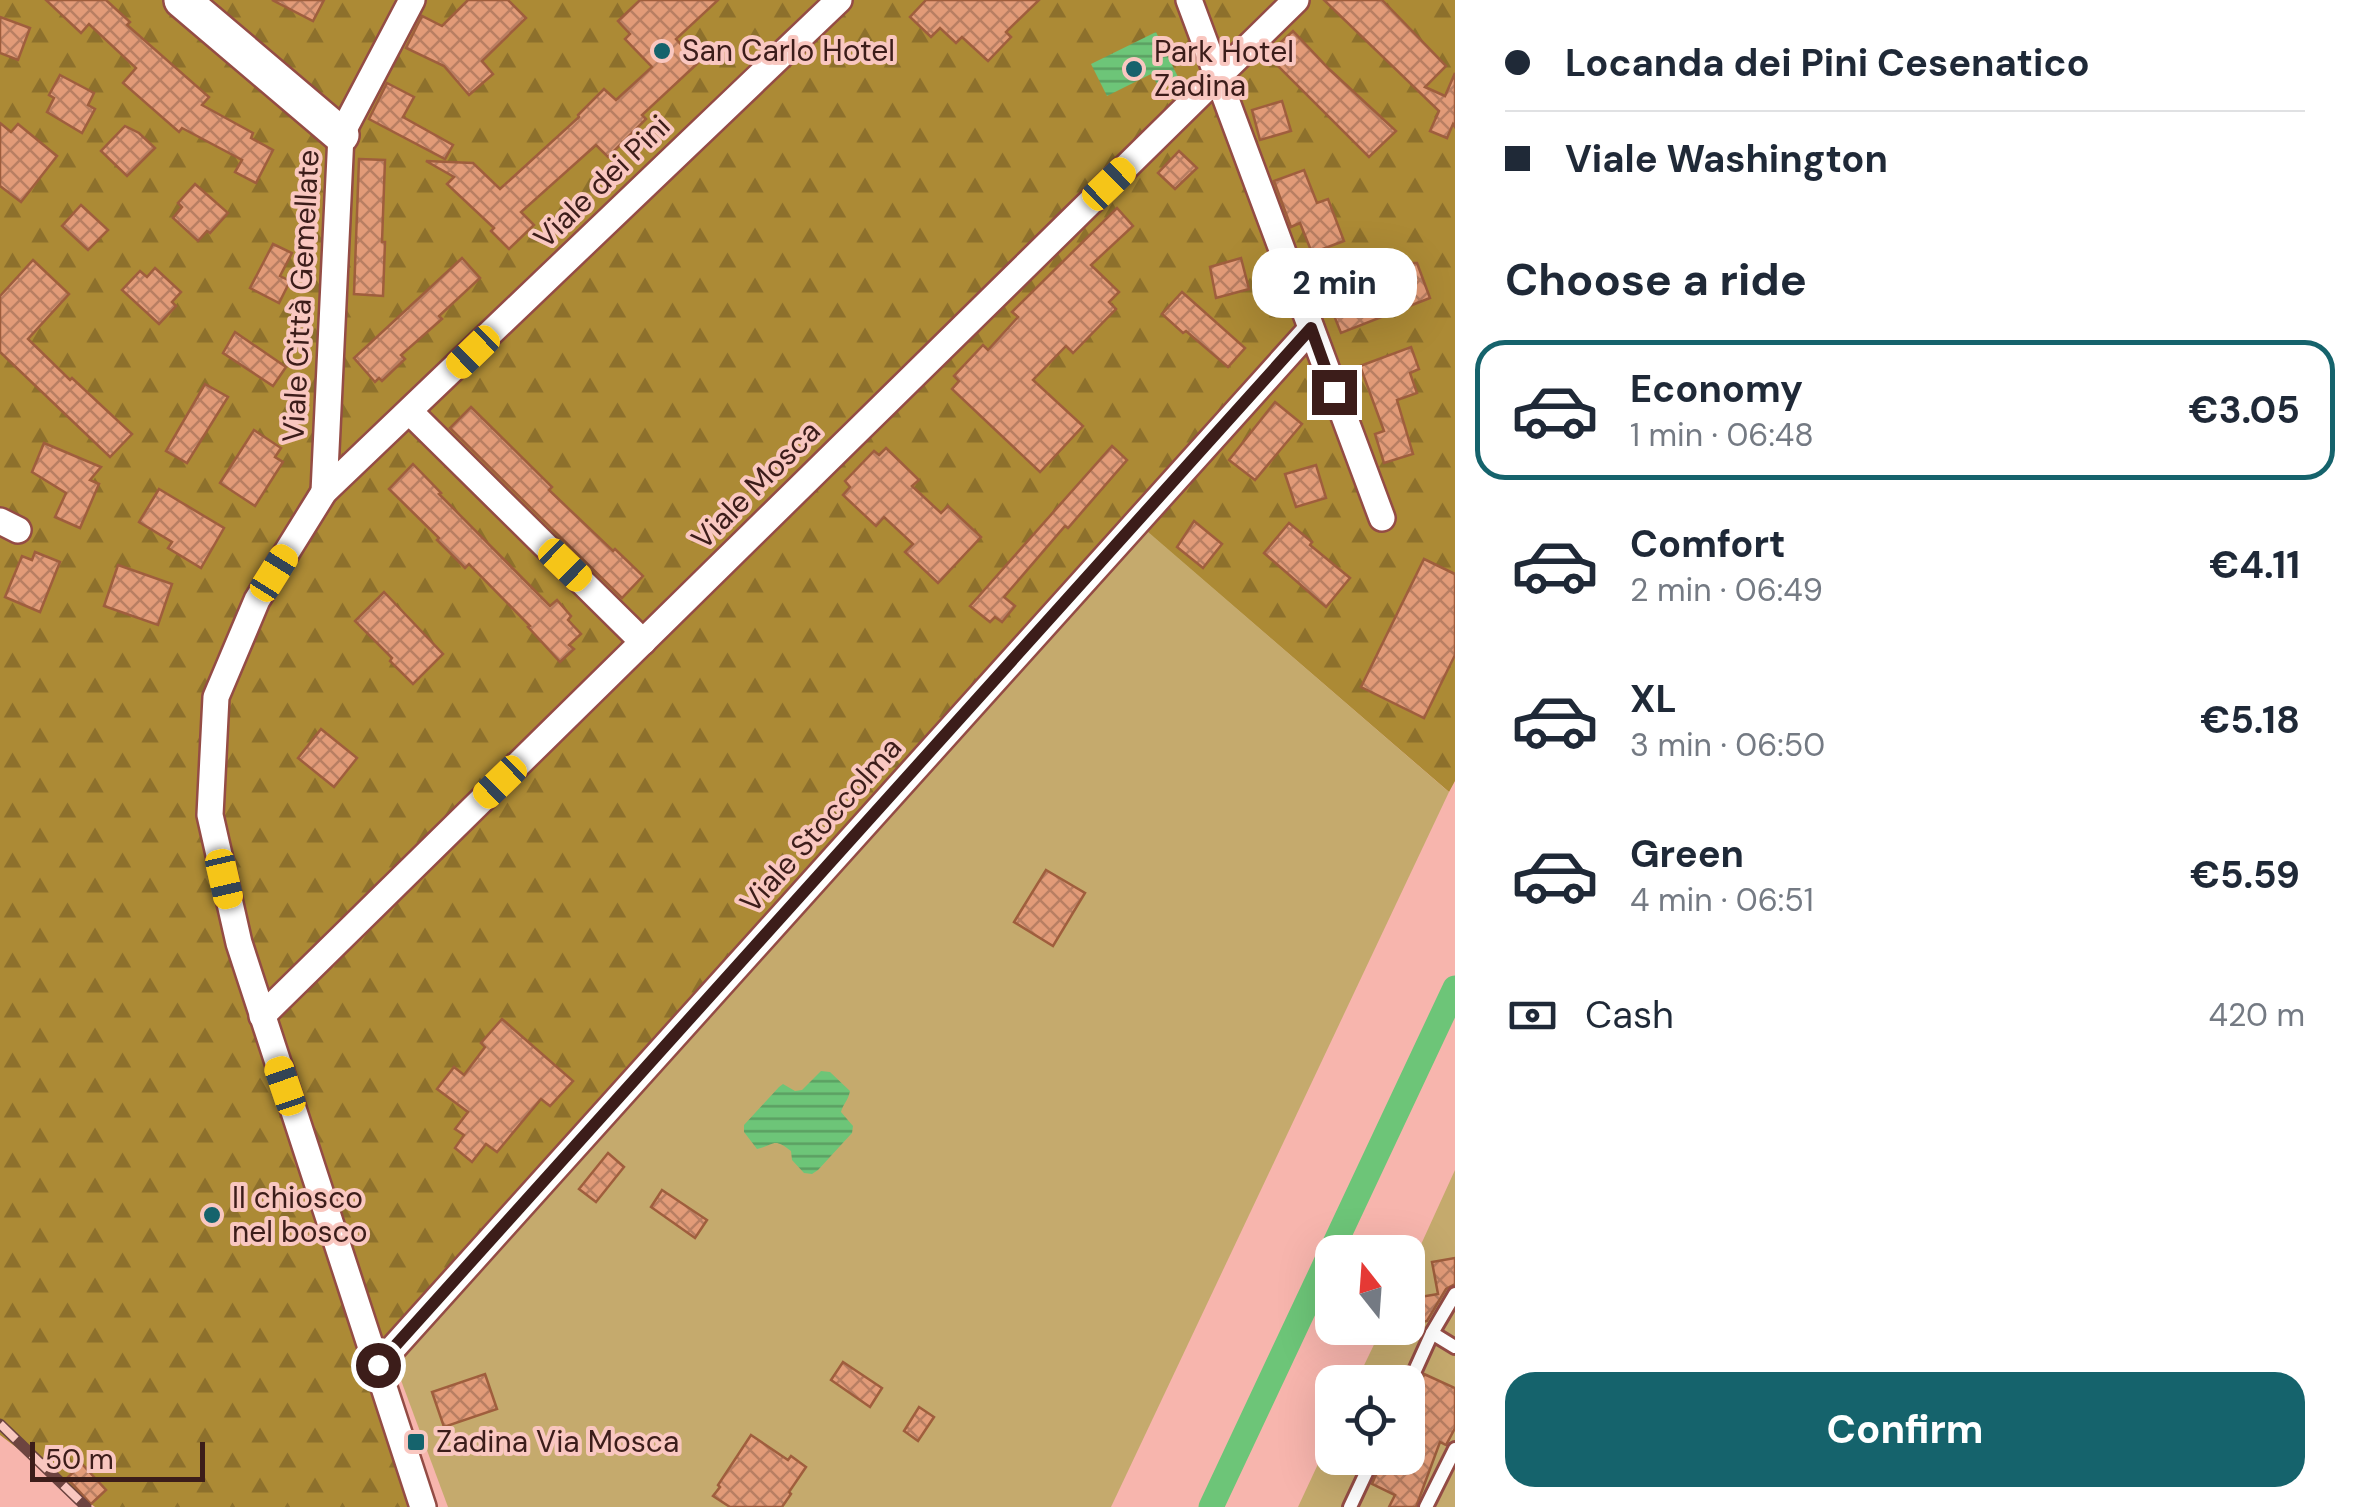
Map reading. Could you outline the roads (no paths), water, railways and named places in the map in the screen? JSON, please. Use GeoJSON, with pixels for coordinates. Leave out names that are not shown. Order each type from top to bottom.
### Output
{"type":"FeatureCollection","features":[{"type":"Feature","properties":{"kind":"street"},"geometry":{"type":"LineString","coordinates":[[182,0],[341,135]]}},
{"type":"Feature","properties":{"kind":"street","name":"Viale Città Gemellate"},"geometry":{"type":"LineString","coordinates":[[324,492],[341,135],[412,0]]}},
{"type":"Feature","properties":{"kind":"street","name":"Viale dei Pini"},"geometry":{"type":"LineString","coordinates":[[424,1507],[238,942],[210,815],[216,696],[257,600],[324,492],[839,0]]}},
{"type":"Feature","properties":{"kind":"street"},"geometry":{"type":"LineString","coordinates":[[1189,0],[1382,518]]}},
{"type":"Feature","properties":{"kind":"street","name":"Viale Mosca"},"geometry":{"type":"LineString","coordinates":[[262,1016],[1296,0]]}},
{"type":"Feature","properties":{"kind":"street","name":"Viale Stoccolma"},"geometry":{"type":"LineString","coordinates":[[378,1365],[1311,328]]}},
{"type":"Feature","properties":{"kind":"street"},"geometry":{"type":"LineString","coordinates":[[410,412],[642,642]]}},
{"type":"Feature","properties":{"kind":"lane"},"geometry":{"type":"LineString","coordinates":[[1418,1365],[1455,1294]]}},
{"type":"Feature","properties":{"kind":"lane"},"geometry":{"type":"LineString","coordinates":[[1432,1333],[1455,1347]]}},
{"type":"Feature","properties":{"kind":"lane"},"geometry":{"type":"LineString","coordinates":[[1426,1507],[1455,1449]]}},
{"type":"Feature","properties":{"kind":"lane"},"geometry":{"type":"LineString","coordinates":[[1350,1507],[1366,1475]]}},
{"type":"Feature","properties":{"kind":"waterway"},"geometry":{"type":"LineString","coordinates":[[1211,1507],[1455,988]]}},
{"type":"Feature","properties":{"kind":"railway"},"geometry":{"type":"LineString","coordinates":[[0,1424],[86,1507]]}},
{"type":"Feature","properties":{"kind":"place","name":"San Carlo Hotel"},"geometry":{"type":"Point","coordinates":[662,51]}},
{"type":"Feature","properties":{"kind":"place","name":"Park Hotel Zadina"},"geometry":{"type":"Point","coordinates":[1134,69]}},
{"type":"Feature","properties":{"kind":"place","name":"Il chiosco nel bosco"},"geometry":{"type":"Point","coordinates":[212,1215]}},
{"type":"Feature","properties":{"kind":"place","name":"Zadina Via Mosca"},"geometry":{"type":"Point","coordinates":[416,1442]}}]}
